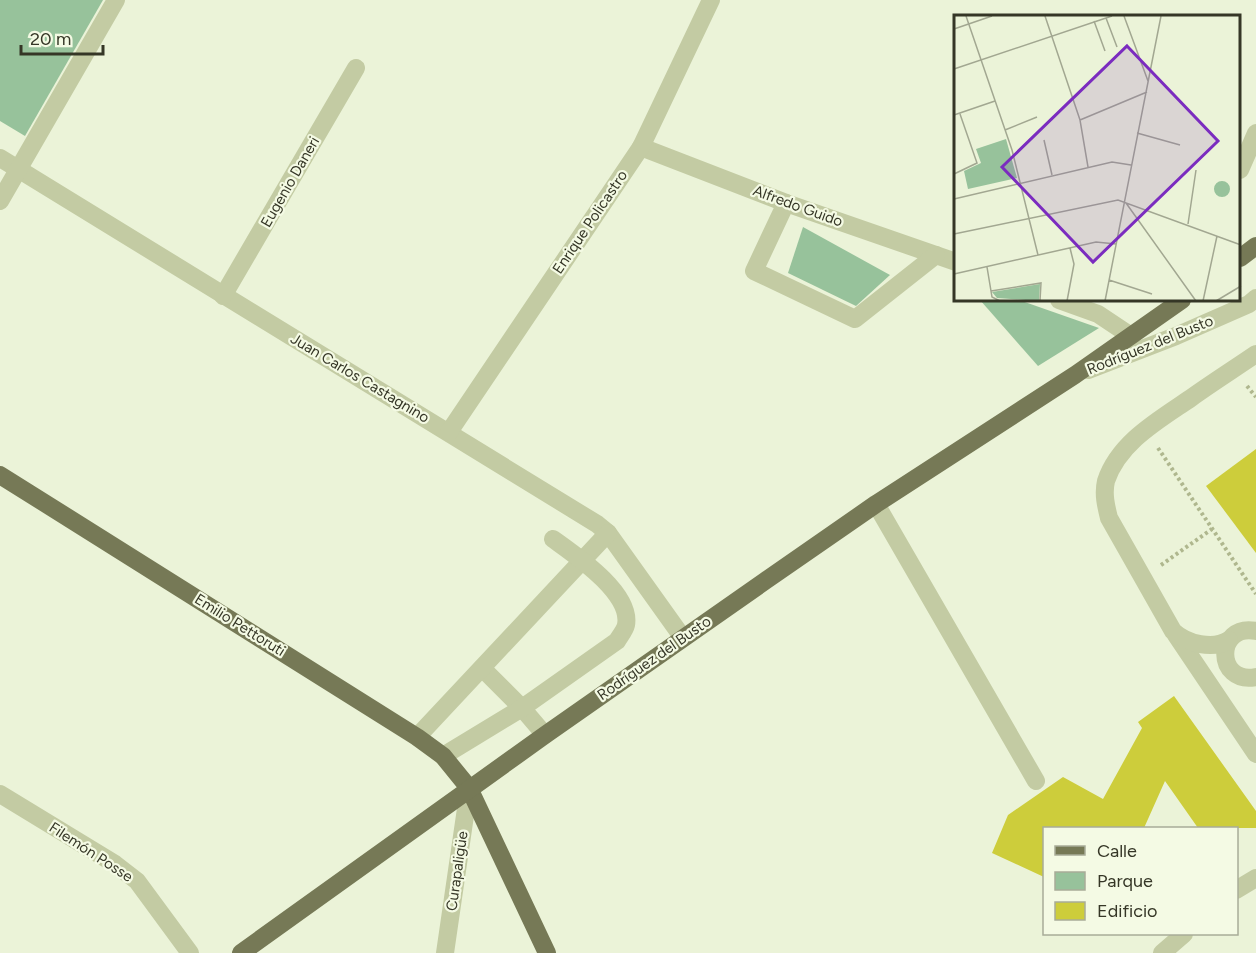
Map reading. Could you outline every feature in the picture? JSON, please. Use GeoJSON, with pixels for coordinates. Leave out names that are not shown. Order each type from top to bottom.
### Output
{"type":"FeatureCollection","features":[{"type":"Feature","properties":{"kind":"main road"},"geometry":{"type":"LineString","coordinates":[[1241,257],[1256,246]]}},
{"type":"Feature","properties":{"kind":"main road","name":"Rodríguez del Busto"},"geometry":{"type":"LineString","coordinates":[[241,953],[469,788],[876,504],[1075,375],[1179,302]]}},
{"type":"Feature","properties":{"kind":"main road","name":"Emilio Pettoruti"},"geometry":{"type":"LineString","coordinates":[[0,475],[417,737],[443,756],[469,788],[548,953]]}},
{"type":"Feature","properties":{"kind":"street"},"geometry":{"type":"LineString","coordinates":[[0,201],[116,0]]}},
{"type":"Feature","properties":{"kind":"street","name":"Enrique Policastro"},"geometry":{"type":"LineString","coordinates":[[448,432],[641,147],[711,0]]}},
{"type":"Feature","properties":{"kind":"street","name":"Eugenio Daneri"},"geometry":{"type":"LineString","coordinates":[[223,296],[356,68]]}},
{"type":"Feature","properties":{"kind":"street"},"geometry":{"type":"LineString","coordinates":[[1241,166],[1256,133]]}},
{"type":"Feature","properties":{"kind":"street","name":"Alfredo Guido"},"geometry":{"type":"LineString","coordinates":[[641,147],[786,203],[954,261]]}},
{"type":"Feature","properties":{"kind":"street","name":"Juan Carlos Castagnino"},"geometry":{"type":"LineString","coordinates":[[0,158],[597,524],[608,533],[683,638]]}},
{"type":"Feature","properties":{"kind":"street"},"geometry":{"type":"LineString","coordinates":[[786,203],[754,271],[855,319],[936,255]]}},
{"type":"Feature","properties":{"kind":"street"},"geometry":{"type":"LineString","coordinates":[[1065,302],[1098,314],[1131,336]]}},
{"type":"Feature","properties":{"kind":"street","name":"Rodríguez del Busto"},"geometry":{"type":"LineString","coordinates":[[1075,375],[1254,305]]}},
{"type":"Feature","properties":{"kind":"street"},"geometry":{"type":"LineString","coordinates":[[1256,354],[1146,430],[1122,452],[1106,483],[1104,501],[1108,518],[1173,631],[1256,754]]}},
{"type":"Feature","properties":{"kind":"street"},"geometry":{"type":"LineString","coordinates":[[876,504],[1036,781]]}},
{"type":"Feature","properties":{"kind":"street"},"geometry":{"type":"LineString","coordinates":[[417,737],[608,533]]}},
{"type":"Feature","properties":{"kind":"street"},"geometry":{"type":"LineString","coordinates":[[443,756],[522,708],[617,641],[626,625],[624,608],[608,582],[583,560],[553,539]]}},
{"type":"Feature","properties":{"kind":"street"},"geometry":{"type":"LineString","coordinates":[[1247,677],[1232,672],[1225,660],[1225,653],[1256,620]]}},
{"type":"Feature","properties":{"kind":"street"},"geometry":{"type":"LineString","coordinates":[[1173,631],[1184,639],[1199,644],[1224,643],[1241,634]]}},
{"type":"Feature","properties":{"kind":"street"},"geometry":{"type":"LineString","coordinates":[[1196,663],[1247,677]]}},
{"type":"Feature","properties":{"kind":"street"},"geometry":{"type":"LineString","coordinates":[[482,668],[522,708],[544,735]]}},
{"type":"Feature","properties":{"kind":"street","name":"Curapaligüe"},"geometry":{"type":"LineString","coordinates":[[445,953],[469,788]]}},
{"type":"Feature","properties":{"kind":"street","name":"Filemón Posse"},"geometry":{"type":"LineString","coordinates":[[0,794],[115,864],[137,881],[190,953]]}},
{"type":"Feature","properties":{"kind":"street"},"geometry":{"type":"LineString","coordinates":[[1238,889],[1256,878]]}},
{"type":"Feature","properties":{"kind":"street"},"geometry":{"type":"LineString","coordinates":[[1162,953],[1182,935]]}},
{"type":"Feature","properties":{"kind":"path"},"geometry":{"type":"LineString","coordinates":[[1146,430],[1256,594]]}},
{"type":"Feature","properties":{"kind":"path"},"geometry":{"type":"LineString","coordinates":[[1143,578],[1212,530]]}},
{"type":"Feature","properties":{"kind":"green space"},"geometry":{"type":"Polygon","coordinates":[[[0,0],[103,0],[25,136],[0,121],[0,0]]]}},
{"type":"Feature","properties":{"kind":"green space"},"geometry":{"type":"Polygon","coordinates":[[[803,227],[890,275],[856,306],[788,273],[803,227]]]}},
{"type":"Feature","properties":{"kind":"green space"},"geometry":{"type":"Polygon","coordinates":[[[982,302],[1025,302],[1099,328],[1038,366],[982,302]]]}},
{"type":"Feature","properties":{"kind":"building"},"geometry":{"type":"Polygon","coordinates":[[[1256,449],[1256,553],[1206,486],[1256,449]]]}},
{"type":"Feature","properties":{"kind":"building"},"geometry":{"type":"Polygon","coordinates":[[[1174,696],[1256,811],[1256,828],[1197,827],[1165,781],[1144,827],[1043,827],[1043,877],[992,853],[1008,815],[1063,777],[1103,799],[1142,728],[1138,722],[1174,696]]]}}]}
